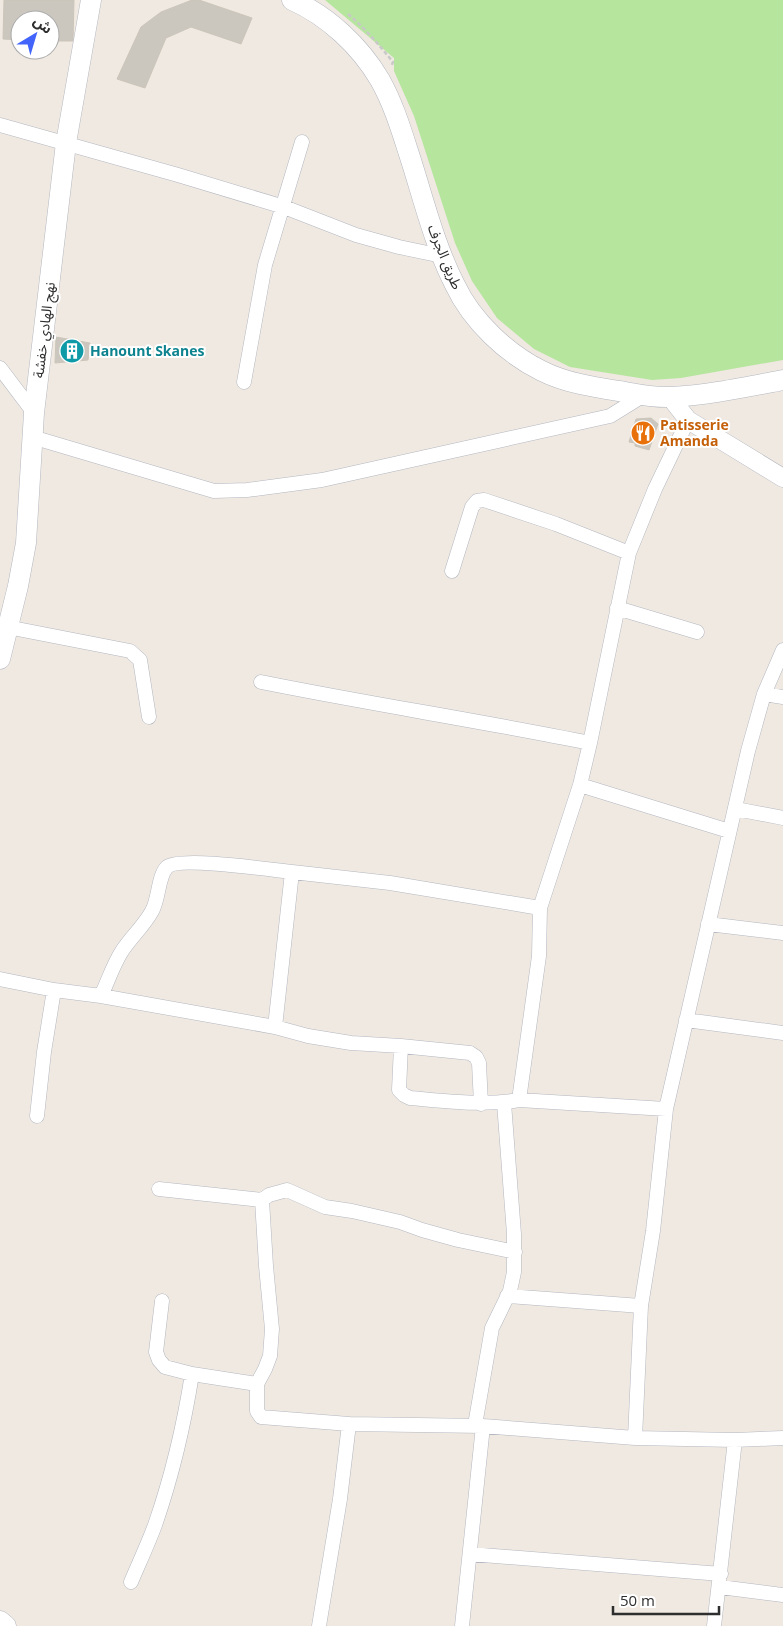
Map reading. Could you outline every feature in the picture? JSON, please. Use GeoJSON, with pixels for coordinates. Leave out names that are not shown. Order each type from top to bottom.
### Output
{"type":"FeatureCollection","features":[{"type":"Feature","properties":{"kind":"main road","name":"طريق الجرف"},"geometry":{"type":"LineString","coordinates":[[292,0],[307,7],[328,21],[350,42],[380,80],[398,121],[442,256],[455,287],[485,328],[525,362],[543,372],[565,380],[599,388],[670,397],[732,390],[783,380]]}},
{"type":"Feature","properties":{"kind":"main road","name":"نهج الهادي خفشة"},"geometry":{"type":"LineString","coordinates":[[0,659],[18,586],[26,542],[34,413],[66,143],[92,1]]}},
{"type":"Feature","properties":{"kind":"main road"},"geometry":{"type":"LineString","coordinates":[[0,1621],[6,1626]]}},
{"type":"Feature","properties":{"kind":"street"},"geometry":{"type":"LineString","coordinates":[[0,125],[284,207],[356,235],[442,256]]}},
{"type":"Feature","properties":{"kind":"street"},"geometry":{"type":"LineString","coordinates":[[244,382],[265,265],[302,142]]}},
{"type":"Feature","properties":{"kind":"street"},"geometry":{"type":"LineString","coordinates":[[0,368],[34,413]]}},
{"type":"Feature","properties":{"kind":"street"},"geometry":{"type":"LineString","coordinates":[[32,437],[214,491],[247,490],[322,480],[610,416],[644,395]]}},
{"type":"Feature","properties":{"kind":"street"},"geometry":{"type":"LineString","coordinates":[[670,397],[688,420],[783,478]]}},
{"type":"Feature","properties":{"kind":"street"},"geometry":{"type":"LineString","coordinates":[[519,1100],[540,956],[540,908],[580,785],[629,553],[655,489],[688,420]]}},
{"type":"Feature","properties":{"kind":"street"},"geometry":{"type":"LineString","coordinates":[[452,571],[472,506],[477,501],[484,500],[556,524],[629,553]]}},
{"type":"Feature","properties":{"kind":"street"},"geometry":{"type":"LineString","coordinates":[[617,608],[697,632]]}},
{"type":"Feature","properties":{"kind":"street"},"geometry":{"type":"LineString","coordinates":[[7,627],[130,651],[140,660],[149,717]]}},
{"type":"Feature","properties":{"kind":"street"},"geometry":{"type":"LineString","coordinates":[[635,1438],[641,1306],[653,1230],[666,1109],[748,751],[764,694],[783,650]]}},
{"type":"Feature","properties":{"kind":"street"},"geometry":{"type":"LineString","coordinates":[[261,682],[590,743]]}},
{"type":"Feature","properties":{"kind":"street"},"geometry":{"type":"LineString","coordinates":[[764,694],[783,697]]}},
{"type":"Feature","properties":{"kind":"street"},"geometry":{"type":"LineString","coordinates":[[580,785],[729,831]]}},
{"type":"Feature","properties":{"kind":"street"},"geometry":{"type":"LineString","coordinates":[[736,809],[783,818]]}},
{"type":"Feature","properties":{"kind":"street"},"geometry":{"type":"LineString","coordinates":[[101,996],[123,949],[153,909],[164,872],[168,866],[175,863],[212,863],[390,883],[540,908]]}},
{"type":"Feature","properties":{"kind":"street"},"geometry":{"type":"LineString","coordinates":[[274,1027],[292,872]]}},
{"type":"Feature","properties":{"kind":"street"},"geometry":{"type":"LineString","coordinates":[[708,924],[783,933]]}},
{"type":"Feature","properties":{"kind":"street"},"geometry":{"type":"LineString","coordinates":[[0,979],[54,990],[101,996],[274,1027],[308,1036],[343,1042],[470,1053],[479,1062],[481,1104]]}},
{"type":"Feature","properties":{"kind":"street"},"geometry":{"type":"LineString","coordinates":[[37,1116],[44,1052],[54,990]]}},
{"type":"Feature","properties":{"kind":"street"},"geometry":{"type":"LineString","coordinates":[[686,1020],[783,1033]]}},
{"type":"Feature","properties":{"kind":"street"},"geometry":{"type":"LineString","coordinates":[[401,1046],[399,1090],[410,1098],[481,1104],[519,1100],[666,1109]]}},
{"type":"Feature","properties":{"kind":"street"},"geometry":{"type":"LineString","coordinates":[[462,1626],[470,1554],[479,1425],[492,1328],[512,1282],[515,1252],[504,1102]]}},
{"type":"Feature","properties":{"kind":"street"},"geometry":{"type":"LineString","coordinates":[[159,1189],[262,1200],[269,1195],[287,1190],[325,1206],[400,1222],[422,1230],[515,1252]]}},
{"type":"Feature","properties":{"kind":"street"},"geometry":{"type":"LineString","coordinates":[[262,1200],[272,1329],[270,1356],[257,1384],[257,1411],[261,1417],[349,1424],[479,1425],[635,1438],[735,1440],[783,1438]]}},
{"type":"Feature","properties":{"kind":"street"},"geometry":{"type":"LineString","coordinates":[[507,1296],[641,1306]]}},
{"type":"Feature","properties":{"kind":"street"},"geometry":{"type":"LineString","coordinates":[[162,1302],[156,1352],[159,1360],[165,1366],[192,1374],[257,1384]]}},
{"type":"Feature","properties":{"kind":"street"},"geometry":{"type":"LineString","coordinates":[[131,1582],[155,1525],[171,1472],[185,1420],[192,1374]]}},
{"type":"Feature","properties":{"kind":"street"},"geometry":{"type":"LineString","coordinates":[[319,1626],[340,1499],[349,1424]]}},
{"type":"Feature","properties":{"kind":"street"},"geometry":{"type":"LineString","coordinates":[[714,1626],[735,1440]]}},
{"type":"Feature","properties":{"kind":"street"},"geometry":{"type":"LineString","coordinates":[[470,1554],[720,1580],[783,1595]]}},
{"type":"Feature","properties":{"kind":"path"},"geometry":{"type":"LineString","coordinates":[[345,12],[358,22],[393,62],[390,70]]}},
{"type":"Feature","properties":{"kind":"green space"},"geometry":{"type":"Polygon","coordinates":[[[325,0],[783,0],[783,360],[681,378],[652,380],[570,367],[534,349],[497,318],[472,281],[455,243],[414,116],[394,71],[394,58],[325,0]]]}},
{"type":"Feature","properties":{"kind":"building"},"geometry":{"type":"Polygon","coordinates":[[[4,0],[74,0],[73,41],[60,41],[60,10],[10,10],[10,39],[3,39],[4,0]]]}},
{"type":"Feature","properties":{"kind":"building"},"geometry":{"type":"Polygon","coordinates":[[[192,0],[199,0],[252,18],[241,44],[191,27],[166,38],[145,88],[117,79],[141,27],[161,12],[192,0]]]}},
{"type":"Feature","properties":{"kind":"building","name":"Hanount Skanes"},"geometry":{"type":"Polygon","coordinates":[[[56,337],[90,343],[88,360],[55,363],[56,337]]]}},
{"type":"Feature","properties":{"kind":"building","name":"Patisserie Amanda"},"geometry":{"type":"Polygon","coordinates":[[[651,418],[658,424],[649,450],[629,442],[636,419],[651,418]]]}},
{"type":"Feature","properties":{"kind":"place","name":"Hanount Skanes"},"geometry":{"type":"Point","coordinates":[72,351]}},
{"type":"Feature","properties":{"kind":"place","name":"Patisserie Amanda"},"geometry":{"type":"Point","coordinates":[643,433]}}]}
